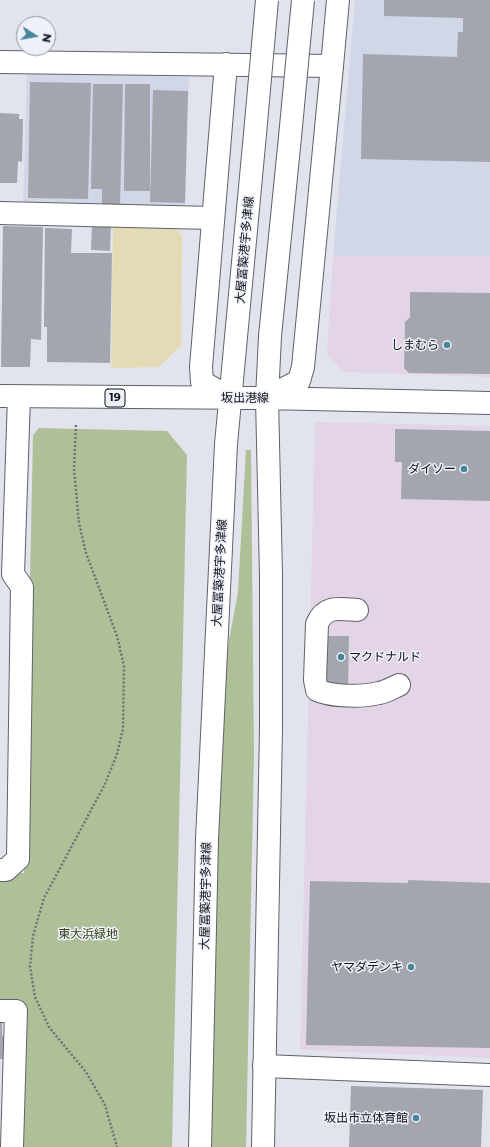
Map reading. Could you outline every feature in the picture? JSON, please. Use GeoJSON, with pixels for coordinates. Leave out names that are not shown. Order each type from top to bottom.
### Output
{"type":"FeatureCollection","features":[{"type":"Feature","properties":{"kind":"main road","name":"大屋冨築港宇多津線"},"geometry":{"type":"LineString","coordinates":[[200,1147],[209,808],[226,444],[267,0]]}},
{"type":"Feature","properties":{"kind":"main road"},"geometry":{"type":"LineString","coordinates":[[263,1147],[271,727],[271,576],[266,398],[270,336],[302,0]]}},
{"type":"Feature","properties":{"kind":"main road"},"geometry":{"type":"LineString","coordinates":[[266,398],[299,381],[303,367],[338,0]]}},
{"type":"Feature","properties":{"kind":"main road"},"geometry":{"type":"LineString","coordinates":[[0,62],[332,66]]}},
{"type":"Feature","properties":{"kind":"main road"},"geometry":{"type":"LineString","coordinates":[[226,64],[200,367],[202,382],[230,398]]}},
{"type":"Feature","properties":{"kind":"main road"},"geometry":{"type":"LineString","coordinates":[[0,213],[213,218]]}},
{"type":"Feature","properties":{"kind":"main road"},"geometry":{"type":"LineString","coordinates":[[0,870],[6,870],[18,859],[22,588],[7,574],[10,397]]}},
{"type":"Feature","properties":{"kind":"main road","name":"坂出港線"},"geometry":{"type":"LineString","coordinates":[[10,397],[266,398],[490,403]]}},
{"type":"Feature","properties":{"kind":"main road"},"geometry":{"type":"LineString","coordinates":[[357,610],[335,609],[320,615],[317,624],[314,680],[317,690],[325,694],[366,695],[380,693],[399,685]]}},
{"type":"Feature","properties":{"kind":"main road"},"geometry":{"type":"LineString","coordinates":[[0,1011],[16,1011],[12,1147]]}},
{"type":"Feature","properties":{"kind":"main road"},"geometry":{"type":"LineString","coordinates":[[264,1066],[490,1075]]}},
{"type":"Feature","properties":{"kind":"path"},"geometry":{"type":"LineString","coordinates":[[76,425],[74,469],[79,523],[86,553],[117,636],[124,666],[123,730],[117,754],[105,784],[44,898],[33,936],[30,966],[35,997],[50,1027],[86,1072],[105,1105],[117,1147]]}},
{"type":"Feature","properties":{"kind":"shaded area"},"geometry":{"type":"Polygon","coordinates":[[[355,0],[490,0],[490,256],[333,256],[355,0]]]}},
{"type":"Feature","properties":{"kind":"shaded area"},"geometry":{"type":"Polygon","coordinates":[[[27,73],[189,77],[185,212],[23,207],[27,73]]]}},
{"type":"Feature","properties":{"kind":"shaded area"},"geometry":{"type":"Polygon","coordinates":[[[333,256],[490,256],[490,377],[343,372],[327,353],[333,256]]]}},
{"type":"Feature","properties":{"kind":"shaded area"},"geometry":{"type":"Polygon","coordinates":[[[315,422],[490,426],[490,1058],[300,1050],[315,422]]]}},
{"type":"Feature","properties":{"kind":"green space","name":"東大浜緑地"},"geometry":{"type":"Polygon","coordinates":[[[39,428],[167,431],[187,455],[172,1147],[18,1147],[20,1003],[0,1002],[0,874],[24,873],[33,435],[39,428]]]}},
{"type":"Feature","properties":{"kind":"green space"},"geometry":{"type":"Polygon","coordinates":[[[246,450],[251,450],[254,754],[246,1147],[211,1147],[219,750],[227,651],[238,592],[246,450]]]}},
{"type":"Feature","properties":{"kind":"sand"},"geometry":{"type":"Polygon","coordinates":[[[113,223],[172,224],[182,236],[181,346],[159,367],[111,368],[113,223]]]}},
{"type":"Feature","properties":{"kind":"building"},"geometry":{"type":"Polygon","coordinates":[[[384,0],[490,0],[490,162],[361,159],[363,54],[457,57],[458,32],[463,32],[463,18],[384,16],[384,0]]]}},
{"type":"Feature","properties":{"kind":"building"},"geometry":{"type":"Polygon","coordinates":[[[30,82],[91,83],[88,199],[28,198],[30,82]]]}},
{"type":"Feature","properties":{"kind":"building"},"geometry":{"type":"Polygon","coordinates":[[[93,84],[123,84],[120,206],[102,206],[102,189],[91,189],[93,84]]]}},
{"type":"Feature","properties":{"kind":"building"},"geometry":{"type":"Polygon","coordinates":[[[125,84],[150,84],[150,191],[124,191],[125,84]]]}},
{"type":"Feature","properties":{"kind":"building"},"geometry":{"type":"Polygon","coordinates":[[[153,90],[188,91],[185,203],[150,202],[153,90]]]}},
{"type":"Feature","properties":{"kind":"building"},"geometry":{"type":"Polygon","coordinates":[[[0,113],[19,114],[19,119],[23,119],[22,162],[18,161],[17,183],[0,183],[0,113]]]}},
{"type":"Feature","properties":{"kind":"building"},"geometry":{"type":"Polygon","coordinates":[[[92,225],[111,226],[110,251],[91,250],[92,225]]]}},
{"type":"Feature","properties":{"kind":"building"},"geometry":{"type":"Polygon","coordinates":[[[3,226],[43,227],[41,340],[31,339],[30,367],[1,367],[3,226]]]}},
{"type":"Feature","properties":{"kind":"building"},"geometry":{"type":"Polygon","coordinates":[[[45,228],[72,229],[71,253],[112,253],[110,363],[47,362],[47,327],[44,327],[45,228]]]}},
{"type":"Feature","properties":{"kind":"building","name":"しまむら"},"geometry":{"type":"Polygon","coordinates":[[[410,292],[490,293],[490,374],[409,373],[404,368],[405,322],[410,317],[410,292]]]}},
{"type":"Feature","properties":{"kind":"building"},"geometry":{"type":"Polygon","coordinates":[[[395,429],[490,431],[490,501],[401,499],[402,462],[395,462],[395,429]]]}},
{"type":"Feature","properties":{"kind":"building"},"geometry":{"type":"Polygon","coordinates":[[[322,636],[349,636],[348,689],[321,688],[322,636]]]}},
{"type":"Feature","properties":{"kind":"building"},"geometry":{"type":"Polygon","coordinates":[[[408,880],[490,883],[490,1048],[306,1045],[310,881],[408,883],[408,880]]]}},
{"type":"Feature","properties":{"kind":"building"},"geometry":{"type":"Polygon","coordinates":[[[0,1020],[2,1020],[2,1036],[6,1037],[5,1059],[0,1059],[0,1020]]]}},
{"type":"Feature","properties":{"kind":"building","name":"坂出市立体育館"},"geometry":{"type":"Polygon","coordinates":[[[351,1086],[483,1090],[481,1147],[349,1147],[351,1086]]]}},
{"type":"Feature","properties":{"kind":"place","name":"しまむら"},"geometry":{"type":"Point","coordinates":[447,345]}},
{"type":"Feature","properties":{"kind":"place","name":"ダイソー"},"geometry":{"type":"Point","coordinates":[464,469]}},
{"type":"Feature","properties":{"kind":"place","name":"マクドナルド"},"geometry":{"type":"Point","coordinates":[341,657]}},
{"type":"Feature","properties":{"kind":"place","name":"ヤマダデンキ"},"geometry":{"type":"Point","coordinates":[411,967]}},
{"type":"Feature","properties":{"kind":"place","name":"坂出市立体育館"},"geometry":{"type":"Point","coordinates":[416,1118]}}]}
